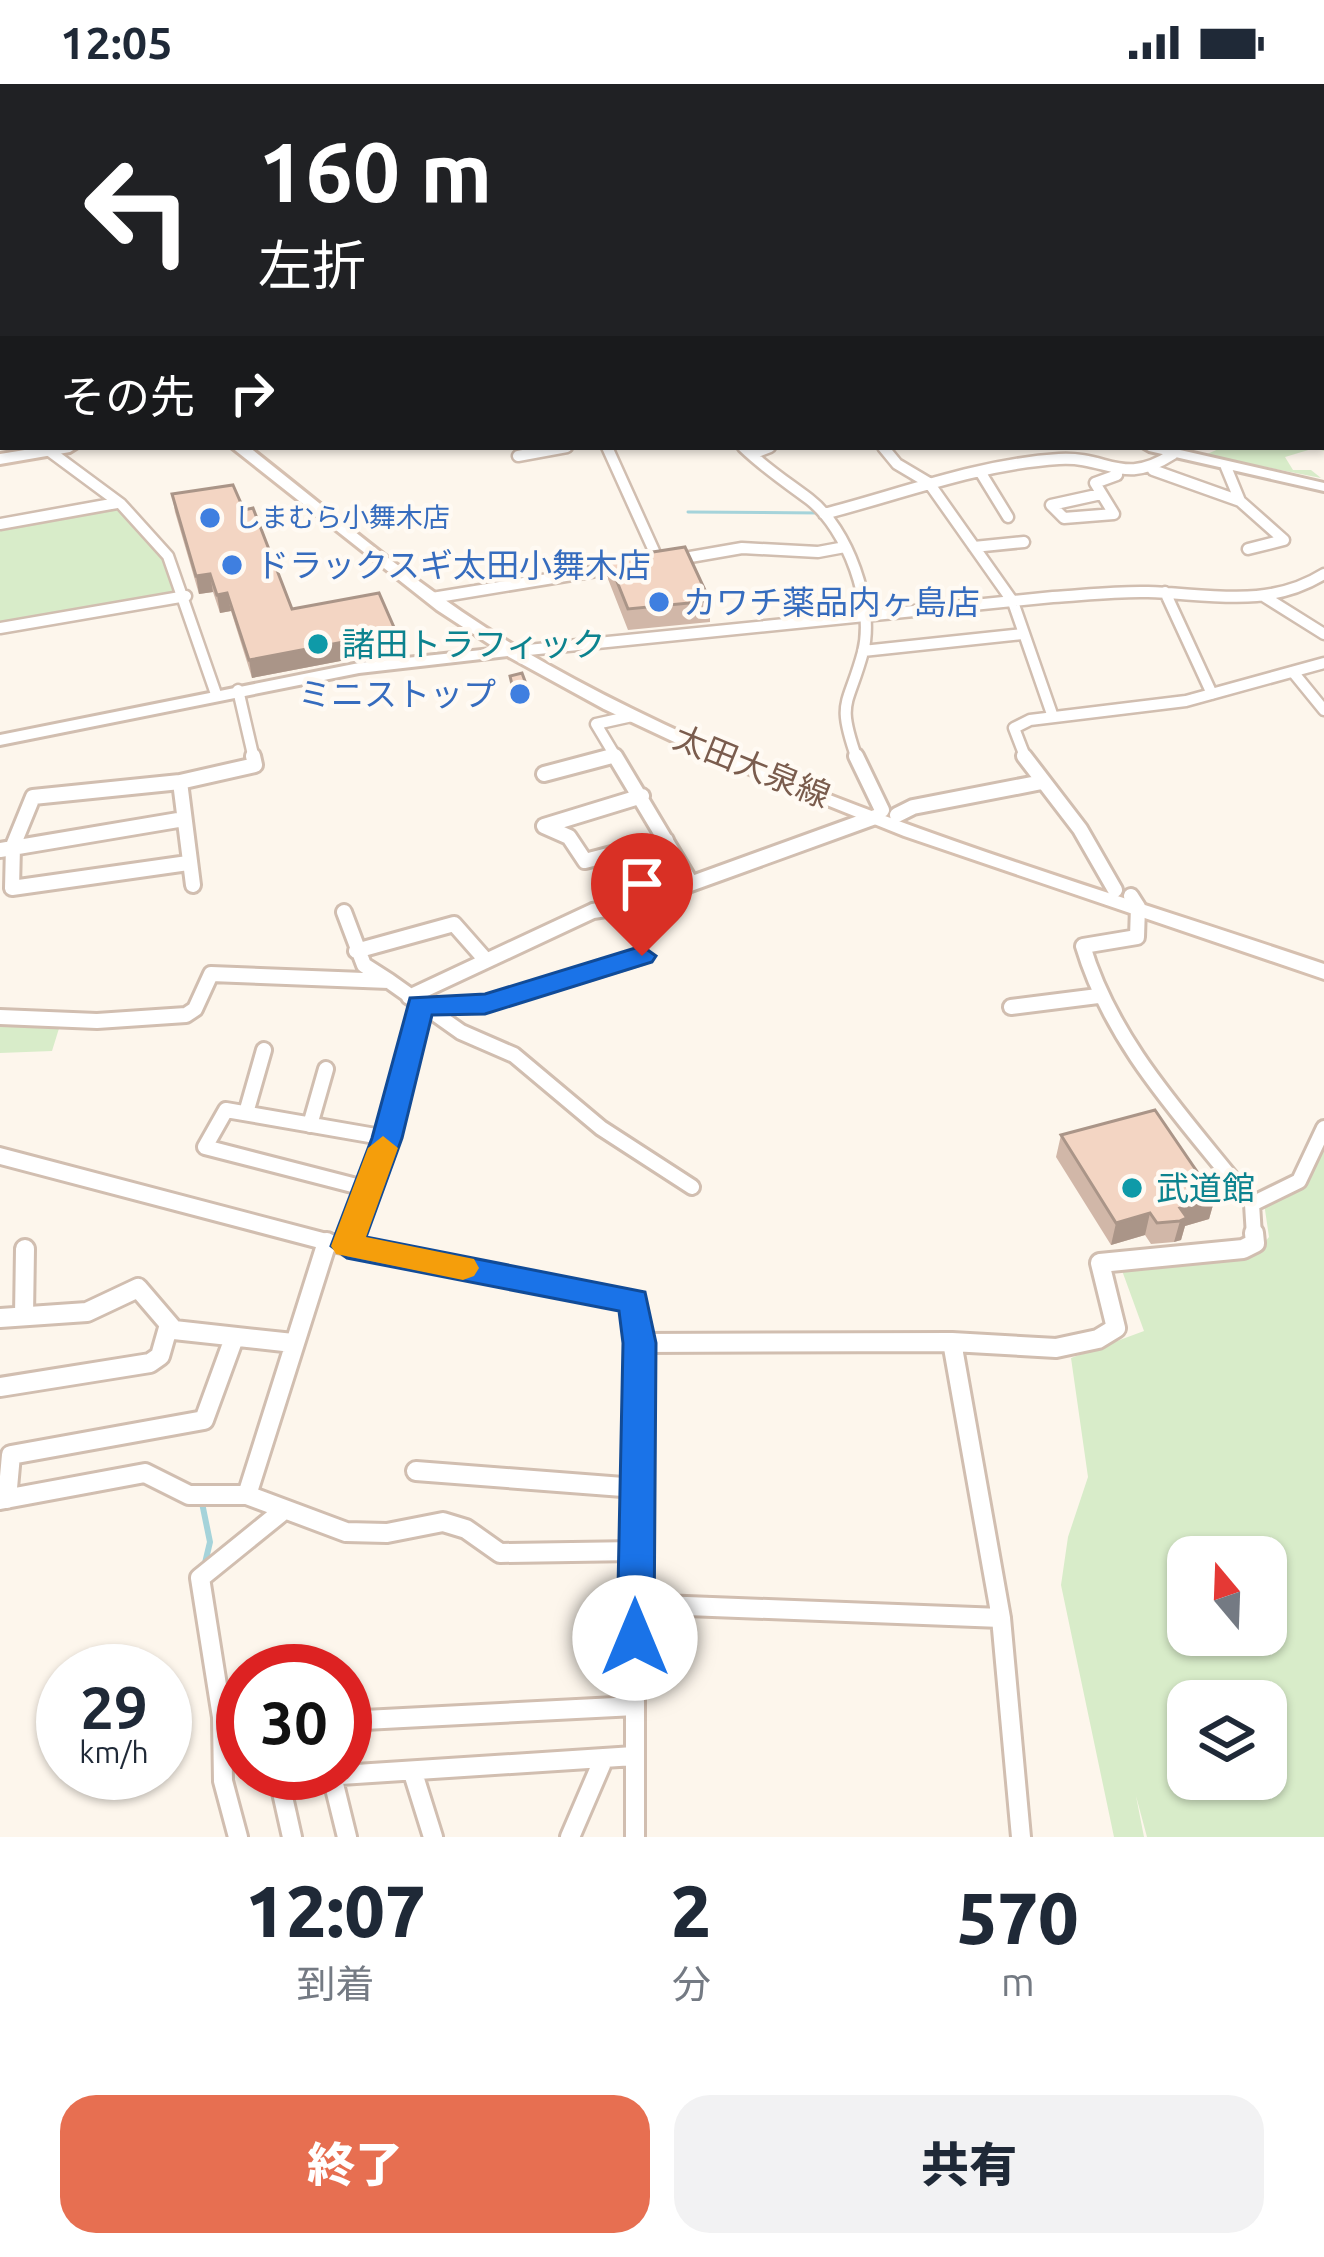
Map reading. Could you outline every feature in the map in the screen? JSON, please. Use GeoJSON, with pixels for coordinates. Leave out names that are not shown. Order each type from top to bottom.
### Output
{"type":"FeatureCollection","features":[{"type":"Feature","properties":{"kind":"main road"},"geometry":{"type":"LineString","coordinates":[[0,459],[41,450]]}},
{"type":"Feature","properties":{"kind":"main road","name":"太田大泉線"},"geometry":{"type":"LineString","coordinates":[[243,450],[438,595],[632,716],[745,766],[1324,967]]}},
{"type":"Feature","properties":{"kind":"main road","name":"太田大泉線"},"geometry":{"type":"LineString","coordinates":[[257,450],[438,595]]}},
{"type":"Feature","properties":{"kind":"main road","name":"太田大泉線"},"geometry":{"type":"LineString","coordinates":[[521,651],[739,756],[886,814],[1128,898]]}},
{"type":"Feature","properties":{"kind":"street"},"geometry":{"type":"LineString","coordinates":[[47,450],[162,544],[185,596],[216,694]]}},
{"type":"Feature","properties":{"kind":"street"},"geometry":{"type":"LineString","coordinates":[[518,457],[552,450]]}},
{"type":"Feature","properties":{"kind":"street"},"geometry":{"type":"LineString","coordinates":[[608,450],[659,562]]}},
{"type":"Feature","properties":{"kind":"street"},"geometry":{"type":"LineString","coordinates":[[748,450],[824,514],[864,591],[863,651],[842,706],[843,720],[866,784],[886,814]]}},
{"type":"Feature","properties":{"kind":"street"},"geometry":{"type":"LineString","coordinates":[[885,450],[897,464],[929,483],[1012,602],[1053,716]]}},
{"type":"Feature","properties":{"kind":"street"},"geometry":{"type":"LineString","coordinates":[[1055,450],[1117,475]]}},
{"type":"Feature","properties":{"kind":"street"},"geometry":{"type":"LineString","coordinates":[[1159,450],[1324,487]]}},
{"type":"Feature","properties":{"kind":"street"},"geometry":{"type":"LineString","coordinates":[[1153,470],[1173,454]]}},
{"type":"Feature","properties":{"kind":"street"},"geometry":{"type":"LineString","coordinates":[[824,514],[929,483],[1066,458]]}},
{"type":"Feature","properties":{"kind":"street"},"geometry":{"type":"LineString","coordinates":[[1226,467],[1240,501]]}},
{"type":"Feature","properties":{"kind":"street"},"geometry":{"type":"LineString","coordinates":[[1101,494],[1051,505],[1064,518],[1114,514],[1095,483],[1153,470],[1240,501],[1284,540],[1248,549]]}},
{"type":"Feature","properties":{"kind":"street"},"geometry":{"type":"LineString","coordinates":[[981,473],[1008,518]]}},
{"type":"Feature","properties":{"kind":"street"},"geometry":{"type":"LineString","coordinates":[[0,524],[117,503]]}},
{"type":"Feature","properties":{"kind":"street"},"geometry":{"type":"LineString","coordinates":[[974,547],[1024,542]]}},
{"type":"Feature","properties":{"kind":"street"},"geometry":{"type":"LineString","coordinates":[[438,595],[742,548],[818,552],[845,547]]}},
{"type":"Feature","properties":{"kind":"street"},"geometry":{"type":"LineString","coordinates":[[0,728],[359,668],[1012,602],[1165,592],[1265,597],[1296,591],[1324,574]]}},
{"type":"Feature","properties":{"kind":"street"},"geometry":{"type":"LineString","coordinates":[[1165,592],[1212,694]]}},
{"type":"Feature","properties":{"kind":"street"},"geometry":{"type":"LineString","coordinates":[[0,628],[185,596]]}},
{"type":"Feature","properties":{"kind":"street"},"geometry":{"type":"LineString","coordinates":[[1265,597],[1324,634]]}},
{"type":"Feature","properties":{"kind":"street"},"geometry":{"type":"LineString","coordinates":[[863,651],[1022,634]]}},
{"type":"Feature","properties":{"kind":"street"},"geometry":{"type":"LineString","coordinates":[[640,1343],[952,1342],[1056,1348],[1097,1339],[1116,1328],[1118,1317],[1098,1272],[1100,1263],[1243,1249],[1255,1243],[1252,1204],[1120,1036],[1098,996],[1083,946],[1137,937],[1128,898],[1022,754],[1014,728],[1053,716],[1139,709],[1212,694],[1324,663]]}},
{"type":"Feature","properties":{"kind":"street"},"geometry":{"type":"LineString","coordinates":[[1292,672],[1324,710]]}},
{"type":"Feature","properties":{"kind":"street"},"geometry":{"type":"LineString","coordinates":[[188,862],[13,888],[6,848],[38,794],[180,782],[255,765],[238,691]]}},
{"type":"Feature","properties":{"kind":"street"},"geometry":{"type":"LineString","coordinates":[[0,740],[216,694]]}},
{"type":"Feature","properties":{"kind":"street"},"geometry":{"type":"LineString","coordinates":[[632,716],[596,724],[691,883]]}},
{"type":"Feature","properties":{"kind":"street"},"geometry":{"type":"LineString","coordinates":[[544,774],[616,754]]}},
{"type":"Feature","properties":{"kind":"street"},"geometry":{"type":"LineString","coordinates":[[180,782],[193,885]]}},
{"type":"Feature","properties":{"kind":"street"},"geometry":{"type":"LineString","coordinates":[[247,1495],[277,1425],[293,1343],[337,1244],[368,1190],[387,1138],[419,1003],[484,958],[592,911],[632,904],[886,814],[1042,782]]}},
{"type":"Feature","properties":{"kind":"street"},"geometry":{"type":"LineString","coordinates":[[642,796],[544,826],[569,837],[585,861],[667,840]]}},
{"type":"Feature","properties":{"kind":"street"},"geometry":{"type":"LineString","coordinates":[[6,848],[184,819]]}},
{"type":"Feature","properties":{"kind":"street"},"geometry":{"type":"LineString","coordinates":[[344,912],[364,965],[461,1032],[514,1055],[601,1129],[692,1187]]}},
{"type":"Feature","properties":{"kind":"street"},"geometry":{"type":"LineString","coordinates":[[356,951],[454,924],[484,958]]}},
{"type":"Feature","properties":{"kind":"street"},"geometry":{"type":"LineString","coordinates":[[419,1003],[485,1004],[642,956]]}},
{"type":"Feature","properties":{"kind":"street"},"geometry":{"type":"LineString","coordinates":[[0,1017],[98,1021],[186,1015],[195,1009],[211,974],[389,981]]}},
{"type":"Feature","properties":{"kind":"street"},"geometry":{"type":"LineString","coordinates":[[1011,1007],[1098,996]]}},
{"type":"Feature","properties":{"kind":"street"},"geometry":{"type":"LineString","coordinates":[[246,1113],[264,1050]]}},
{"type":"Feature","properties":{"kind":"street"},"geometry":{"type":"LineString","coordinates":[[310,1125],[326,1069]]}},
{"type":"Feature","properties":{"kind":"street"},"geometry":{"type":"LineString","coordinates":[[368,1190],[205,1147],[226,1110],[387,1138]]}},
{"type":"Feature","properties":{"kind":"street"},"geometry":{"type":"LineString","coordinates":[[1252,1204],[1299,1181],[1324,1128]]}},
{"type":"Feature","properties":{"kind":"street"},"geometry":{"type":"LineString","coordinates":[[0,1156],[337,1244],[627,1298],[639,1308],[635,1837]]}},
{"type":"Feature","properties":{"kind":"street"},"geometry":{"type":"LineString","coordinates":[[24,1316],[26,1249]]}},
{"type":"Feature","properties":{"kind":"street"},"geometry":{"type":"LineString","coordinates":[[0,1318],[87,1312],[138,1288],[168,1328],[293,1343]]}},
{"type":"Feature","properties":{"kind":"street"},"geometry":{"type":"LineString","coordinates":[[0,1387],[150,1363],[160,1356],[168,1328]]}},
{"type":"Feature","properties":{"kind":"street"},"geometry":{"type":"LineString","coordinates":[[234,1338],[204,1420],[11,1455],[4,1500],[137,1473],[189,1495],[247,1495],[346,1532],[387,1533],[429,1522],[457,1524],[500,1553],[636,1551]]}},
{"type":"Feature","properties":{"kind":"street"},"geometry":{"type":"LineString","coordinates":[[952,1342],[1001,1618],[1021,1837]]}},
{"type":"Feature","properties":{"kind":"street"},"geometry":{"type":"LineString","coordinates":[[416,1471],[636,1488]]}},
{"type":"Feature","properties":{"kind":"street"},"geometry":{"type":"LineString","coordinates":[[238,1837],[223,1781],[222,1717],[200,1578],[284,1510]]}},
{"type":"Feature","properties":{"kind":"street"},"geometry":{"type":"LineString","coordinates":[[635,1604],[1001,1618]]}},
{"type":"Feature","properties":{"kind":"street"},"geometry":{"type":"LineString","coordinates":[[372,1720],[635,1706]]}},
{"type":"Feature","properties":{"kind":"street"},"geometry":{"type":"LineString","coordinates":[[372,1775],[634,1756]]}},
{"type":"Feature","properties":{"kind":"street"},"geometry":{"type":"LineString","coordinates":[[570,1837],[604,1758]]}},
{"type":"Feature","properties":{"kind":"street"},"geometry":{"type":"LineString","coordinates":[[413,1773],[433,1837]]}},
{"type":"Feature","properties":{"kind":"street"},"geometry":{"type":"LineString","coordinates":[[284,1800],[292,1837]]}},
{"type":"Feature","properties":{"kind":"street"},"geometry":{"type":"LineString","coordinates":[[338,1800],[347,1837]]}},
{"type":"Feature","properties":{"kind":"green space"},"geometry":{"type":"Polygon","coordinates":[[[1216,450],[1308,450],[1285,457],[1293,470],[1311,470],[1321,478],[1205,455],[1216,450]]]}},
{"type":"Feature","properties":{"kind":"green space"},"geometry":{"type":"Polygon","coordinates":[[[116,509],[159,553],[178,591],[0,625],[0,527],[116,509]]]}},
{"type":"Feature","properties":{"kind":"green space"},"geometry":{"type":"Polygon","coordinates":[[[0,1018],[61,1022],[52,1051],[0,1053],[0,1018]]]}},
{"type":"Feature","properties":{"kind":"green space"},"geometry":{"type":"Polygon","coordinates":[[[1324,1142],[1324,1837],[1147,1837],[1136,1796],[1144,1837],[1114,1837],[1061,1585],[1068,1537],[1088,1477],[1071,1358],[1144,1331],[1120,1265],[1253,1256],[1269,1237],[1264,1203],[1313,1173],[1324,1142]]]}},
{"type":"Feature","properties":{"kind":"building"},"geometry":{"type":"Polygon","coordinates":[[[233,485],[244,510],[253,508],[292,609],[379,593],[396,632],[249,660],[227,593],[217,595],[210,574],[196,576],[172,494],[233,485]]]}},
{"type":"Feature","properties":{"kind":"building"},"geometry":{"type":"Polygon","coordinates":[[[685,547],[710,601],[628,609],[608,559],[685,547]]]}},
{"type":"Feature","properties":{"kind":"building"},"geometry":{"type":"Polygon","coordinates":[[[522,673],[529,692],[514,693],[510,676],[522,673]]]}},
{"type":"Feature","properties":{"kind":"building","name":"武道館"},"geometry":{"type":"Polygon","coordinates":[[[1155,1110],[1215,1198],[1180,1208],[1187,1218],[1180,1221],[1157,1223],[1150,1213],[1116,1223],[1061,1135],[1155,1110]]]}},
{"type":"Feature","properties":{"kind":"waterway"},"geometry":{"type":"LineString","coordinates":[[688,512],[820,513]]}},
{"type":"Feature","properties":{"kind":"waterway"},"geometry":{"type":"LineString","coordinates":[[201,1498],[210,1542],[205,1563]]}},
{"type":"Feature","properties":{"kind":"slow traffic"},"geometry":{"type":"LineString","coordinates":[[383,1148],[347,1246],[463,1268]]}},
{"type":"Feature","properties":{"kind":"place","name":"しまむら小舞木店"},"geometry":{"type":"Point","coordinates":[210,518]}},
{"type":"Feature","properties":{"kind":"place","name":"ドラックスギ太田小舞木店"},"geometry":{"type":"Point","coordinates":[232,565]}},
{"type":"Feature","properties":{"kind":"place","name":"カワチ薬品内ヶ島店"},"geometry":{"type":"Point","coordinates":[659,602]}},
{"type":"Feature","properties":{"kind":"place","name":"諸田トラフィック"},"geometry":{"type":"Point","coordinates":[318,644]}},
{"type":"Feature","properties":{"kind":"place","name":"ミニストップ"},"geometry":{"type":"Point","coordinates":[520,694]}},
{"type":"Feature","properties":{"kind":"place","name":"武道館"},"geometry":{"type":"Point","coordinates":[1132,1188]}},
{"type":"Feature","properties":{"kind":"route"},"geometry":{"type":"LineString","coordinates":[[635,1638],[640,1343],[639,1308],[634,1301],[347,1246],[387,1138],[420,1005],[485,1004],[642,956]]}}]}
